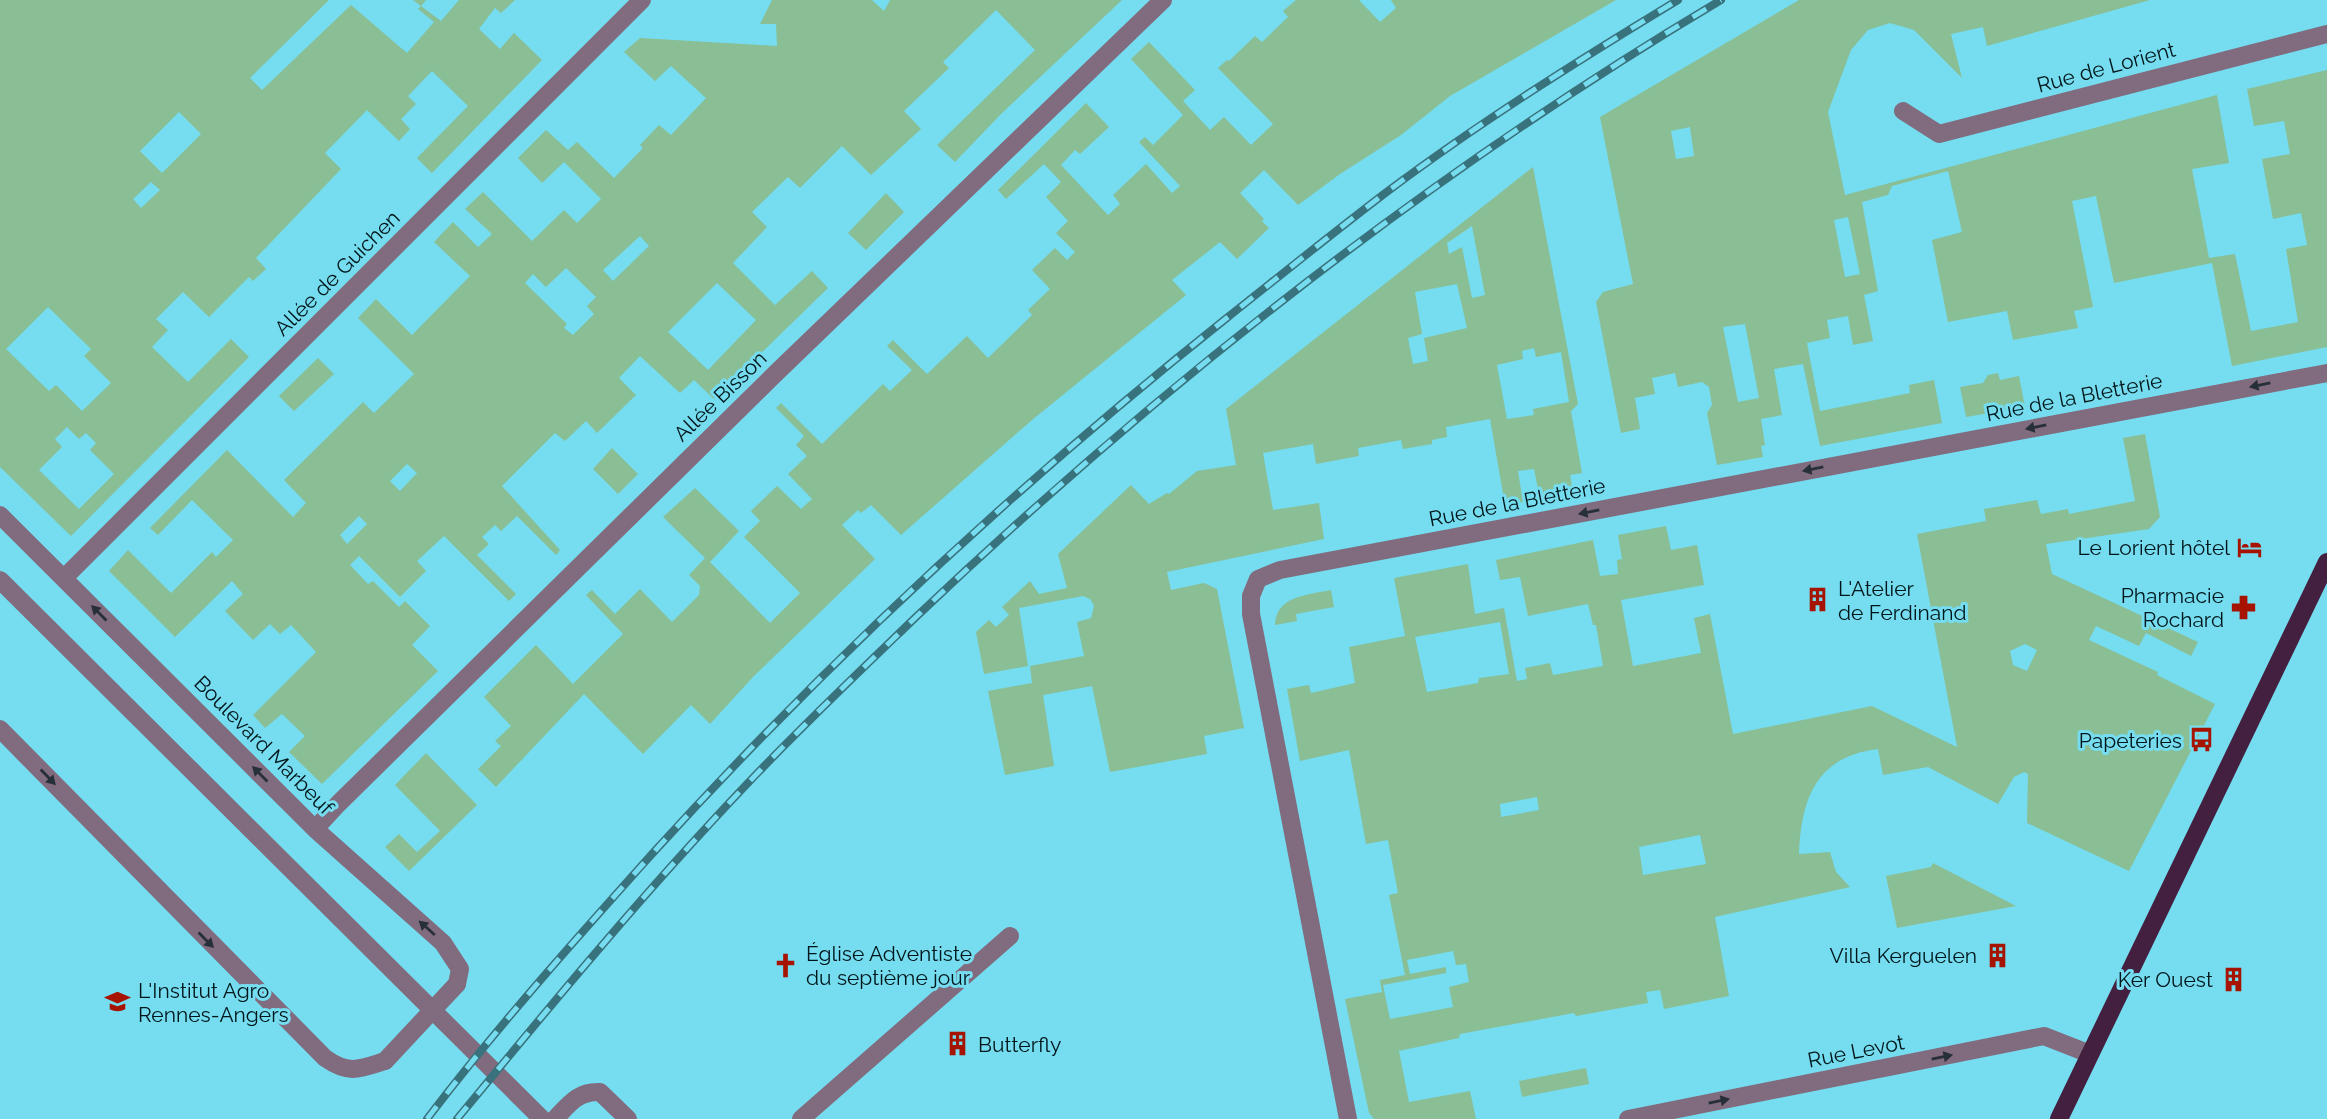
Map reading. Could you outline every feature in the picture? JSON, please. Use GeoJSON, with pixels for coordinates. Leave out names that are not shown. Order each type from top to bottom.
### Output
{"type":"FeatureCollection","features":[{"type":"Feature","properties":{"kind":"main road"},"geometry":{"type":"LineString","coordinates":[[2059,1119],[2327,562]]}},
{"type":"Feature","properties":{"kind":"street","name":"Allée de Guichen"},"geometry":{"type":"LineString","coordinates":[[64,578],[642,0]]}},
{"type":"Feature","properties":{"kind":"street","name":"Allée Bisson"},"geometry":{"type":"LineString","coordinates":[[315,829],[775,374],[1163,0]]}},
{"type":"Feature","properties":{"kind":"street","name":"Rue de Lorient"},"geometry":{"type":"LineString","coordinates":[[1903,111],[1939,134],[2327,34]]}},
{"type":"Feature","properties":{"kind":"street","name":"Rue de la Bletterie"},"geometry":{"type":"LineString","coordinates":[[1348,1119],[1251,614],[1251,596],[1258,579],[1280,570],[2327,373]]}},
{"type":"Feature","properties":{"kind":"street","name":"Boulevard Marbeuf"},"geometry":{"type":"LineString","coordinates":[[0,514],[315,829],[443,943],[460,969],[457,984],[385,1061],[357,1070],[338,1067],[325,1058],[0,729]]}},
{"type":"Feature","properties":{"kind":"street"},"geometry":{"type":"LineString","coordinates":[[0,580],[542,1119]]}},
{"type":"Feature","properties":{"kind":"street"},"geometry":{"type":"LineString","coordinates":[[801,1119],[1010,936]]}},
{"type":"Feature","properties":{"kind":"street","name":"Rue Levot"},"geometry":{"type":"LineString","coordinates":[[1628,1119],[2044,1036],[2090,1054]]}},
{"type":"Feature","properties":{"kind":"street"},"geometry":{"type":"LineString","coordinates":[[555,1119],[576,1097],[591,1092],[600,1092],[628,1119]]}},
{"type":"Feature","properties":{"kind":"green space"},"geometry":{"type":"Polygon","coordinates":[[[0,0],[329,0],[250,78],[262,90],[351,5],[407,53],[434,22],[418,9],[421,6],[441,21],[459,0],[515,0],[501,13],[495,8],[479,29],[500,49],[514,33],[542,60],[432,173],[417,158],[468,106],[432,71],[408,96],[416,104],[401,119],[410,129],[399,141],[367,110],[325,153],[341,169],[256,258],[266,269],[253,281],[249,277],[209,317],[183,292],[156,319],[168,330],[152,347],[188,382],[231,339],[249,357],[71,536],[0,467],[0,0]],[[179,112],[140,151],[162,173],[201,134],[179,112]],[[151,182],[133,199],[141,208],[160,190],[151,182]],[[48,307],[6,349],[49,391],[56,385],[82,411],[111,383],[84,356],[91,349],[48,307]],[[67,427],[55,439],[62,447],[39,470],[79,509],[114,474],[90,450],[96,443],[86,433],[79,439],[67,427]]]}},
{"type":"Feature","properties":{"kind":"green space"},"geometry":{"type":"Polygon","coordinates":[[[413,0],[426,0],[421,6],[413,0]]]}},
{"type":"Feature","properties":{"kind":"green space"},"geometry":{"type":"Polygon","coordinates":[[[772,0],[872,0],[884,11],[890,0],[1122,0],[1001,114],[955,162],[937,145],[1035,50],[996,10],[943,62],[949,68],[904,111],[921,129],[871,175],[842,146],[800,188],[788,177],[752,212],[767,227],[733,263],[775,305],[812,271],[828,288],[714,399],[694,380],[680,393],[640,356],[619,378],[636,395],[597,433],[586,421],[565,441],[555,433],[502,486],[560,550],[556,555],[517,516],[501,531],[495,525],[482,537],[489,544],[477,555],[516,594],[509,601],[444,536],[417,561],[426,571],[400,597],[359,556],[350,565],[368,584],[373,581],[399,607],[405,601],[430,626],[412,645],[438,671],[322,784],[289,752],[305,736],[282,714],[265,728],[253,715],[316,652],[291,625],[280,634],[270,624],[253,640],[225,611],[243,594],[232,581],[175,637],[109,571],[128,550],[171,593],[212,552],[216,557],[233,540],[192,500],[158,535],[150,528],[227,450],[293,517],[306,503],[284,480],[363,402],[374,413],[414,374],[358,318],[376,299],[412,335],[470,276],[434,242],[453,222],[478,247],[492,234],[465,209],[483,192],[532,241],[564,210],[577,223],[601,199],[564,162],[542,183],[518,158],[546,130],[568,150],[577,142],[614,178],[643,148],[640,145],[659,125],[671,135],[706,98],[671,66],[655,81],[624,52],[640,38],[777,46],[776,24],[760,24],[772,0]],[[640,236],[603,270],[613,281],[649,246],[640,236]],[[566,268],[546,287],[533,274],[525,283],[567,324],[564,328],[573,335],[594,314],[587,306],[596,297],[566,268]],[[717,283],[668,332],[708,370],[756,320],[717,283]],[[407,464],[390,481],[400,491],[417,473],[407,464]],[[359,516],[340,535],[347,544],[367,524],[359,516]]]}},
{"type":"Feature","properties":{"kind":"green space"},"geometry":{"type":"Polygon","coordinates":[[[1296,0],[1359,0],[1380,22],[1396,8],[1391,0],[1616,0],[1450,96],[1401,135],[1298,205],[1264,170],[1240,193],[1269,228],[1237,259],[1220,242],[1172,280],[1186,295],[1032,420],[901,535],[871,505],[861,513],[858,510],[842,525],[875,559],[753,677],[710,724],[691,705],[643,754],[584,694],[496,787],[478,769],[501,746],[495,741],[511,726],[484,697],[536,645],[573,684],[623,634],[586,595],[592,590],[615,614],[640,589],[672,622],[699,595],[700,586],[689,575],[705,558],[663,517],[695,488],[739,531],[710,562],[770,623],[800,593],[744,537],[760,521],[751,511],[777,486],[801,509],[812,499],[788,474],[807,456],[796,445],[804,436],[776,408],[781,403],[822,444],[883,384],[890,391],[912,370],[887,346],[893,340],[927,374],[967,336],[988,358],[1032,315],[1028,310],[1050,289],[1032,270],[1055,248],[1067,260],[1075,252],[1056,233],[1068,221],[1046,197],[1061,182],[1044,164],[1006,199],[998,190],[1086,103],[1109,127],[1080,154],[1075,150],[1061,165],[1108,215],[1120,204],[1113,195],[1146,164],[1172,193],[1180,186],[1139,142],[1145,137],[1153,145],[1183,115],[1131,59],[1149,42],[1195,90],[1183,101],[1210,130],[1224,117],[1251,145],[1273,124],[1218,68],[1255,36],[1262,42],[1288,17],[1283,11],[1296,0]]]}},
{"type":"Feature","properties":{"kind":"green space"},"geometry":{"type":"Polygon","coordinates":[[[1799,0],[2150,0],[1987,46],[1983,27],[1951,34],[1962,78],[1914,30],[1890,23],[1868,30],[1851,50],[1828,112],[1845,195],[2217,95],[2229,163],[2192,169],[2209,258],[2235,254],[2251,331],[2298,322],[2286,249],[2307,245],[2301,213],[2273,219],[2262,159],[2290,154],[2284,121],[2254,126],[2247,89],[2327,70],[2327,347],[2232,366],[2212,263],[2114,283],[2096,196],[2072,201],[2093,307],[2074,311],[2078,328],[2013,340],[2007,311],[1948,322],[1932,240],[1962,232],[1948,171],[1892,186],[1888,195],[1862,202],[1878,291],[1864,295],[1873,341],[1853,345],[1848,316],[1827,320],[1830,338],[1807,343],[1820,411],[1910,393],[1909,385],[1934,380],[1942,423],[1820,446],[1803,364],[1774,369],[1782,415],[1761,419],[1765,445],[1761,446],[1763,457],[1717,465],[1707,413],[1712,405],[1709,387],[1702,382],[1678,387],[1675,373],[1652,378],[1655,394],[1635,398],[1640,429],[1621,433],[1596,302],[1603,292],[1633,284],[1600,117],[1799,0]],[[1690,127],[1671,131],[1676,159],[1694,156],[1690,127]],[[1848,217],[1834,220],[1845,277],[1860,274],[1848,217]],[[1745,324],[1723,327],[1738,402],[1759,398],[1745,324]]]}},
{"type":"Feature","properties":{"kind":"green space"},"geometry":{"type":"Polygon","coordinates":[[[1533,167],[1578,404],[1571,411],[1582,473],[1570,475],[1573,492],[1540,499],[1534,469],[1518,471],[1523,502],[1505,505],[1490,419],[1446,427],[1447,437],[1432,440],[1432,444],[1403,449],[1401,440],[1358,448],[1359,456],[1316,464],[1313,444],[1263,453],[1273,510],[1319,503],[1324,539],[1167,572],[1171,590],[1204,583],[1217,589],[1244,728],[1204,736],[1207,754],[1110,772],[1092,686],[1043,695],[1054,766],[1005,775],[988,691],[1032,683],[1030,666],[1084,656],[1077,622],[1091,618],[1094,606],[1090,599],[1083,596],[1019,608],[1028,666],[984,674],[976,632],[989,620],[996,627],[1009,615],[1002,607],[1030,581],[1039,594],[1067,588],[1058,554],[1131,485],[1149,504],[1169,494],[1197,471],[1236,465],[1226,409],[1533,167]],[[1472,226],[1447,243],[1449,254],[1462,247],[1472,298],[1485,295],[1472,226]],[[1457,284],[1415,292],[1422,334],[1408,338],[1413,364],[1428,361],[1424,338],[1467,328],[1457,284]],[[1534,348],[1522,351],[1523,359],[1497,365],[1507,419],[1534,415],[1533,409],[1569,402],[1561,352],[1536,357],[1534,348]]]}},
{"type":"Feature","properties":{"kind":"green space"},"geometry":{"type":"Polygon","coordinates":[[[886,193],[904,212],[866,250],[848,233],[886,193]]]}},
{"type":"Feature","properties":{"kind":"green space"},"geometry":{"type":"Polygon","coordinates":[[[318,358],[334,374],[294,411],[279,396],[318,358]]]}},
{"type":"Feature","properties":{"kind":"green space"},"geometry":{"type":"Polygon","coordinates":[[[1998,373],[2000,380],[2019,376],[2025,407],[1966,417],[1960,387],[1983,383],[1988,375],[1998,373]]]}},
{"type":"Feature","properties":{"kind":"green space"},"geometry":{"type":"Polygon","coordinates":[[[2145,434],[2160,517],[2149,529],[2046,544],[2052,574],[2198,642],[2191,656],[2146,633],[2139,646],[2096,626],[2089,640],[2158,672],[2157,675],[2215,704],[2129,871],[2027,823],[2028,774],[2024,772],[2014,777],[1998,804],[1928,767],[1883,775],[1878,749],[1857,753],[1840,760],[1816,783],[1809,798],[1800,834],[1799,854],[1830,852],[1836,872],[1850,887],[1715,917],[1729,996],[1664,1009],[1660,990],[1646,992],[1648,1003],[1576,1016],[1574,1013],[1460,1034],[1459,1038],[1399,1051],[1409,1102],[1470,1091],[1476,1119],[1374,1119],[1369,1113],[1345,999],[1382,992],[1380,980],[1405,975],[1389,895],[1398,893],[1388,840],[1366,844],[1349,750],[1300,761],[1287,689],[1309,685],[1311,693],[1355,683],[1349,647],[1405,636],[1394,578],[1468,564],[1475,614],[1504,608],[1517,681],[1527,679],[1525,668],[1550,663],[1553,675],[1603,666],[1596,625],[1593,625],[1588,604],[1528,616],[1520,577],[1500,580],[1496,560],[1593,540],[1600,576],[1618,574],[1617,560],[1622,559],[1618,535],[1666,526],[1671,550],[1697,545],[1704,585],[1621,600],[1633,666],[1701,653],[1694,618],[1710,614],[1733,734],[1872,706],[1957,747],[1917,534],[1986,521],[1984,509],[2037,500],[2041,514],[2068,509],[2069,514],[2135,501],[2123,438],[2145,434]],[[1500,622],[1415,637],[1427,692],[1478,683],[1479,678],[1509,674],[1500,622]],[[2025,644],[2010,651],[2013,665],[2027,671],[2037,650],[2025,644]],[[1537,797],[1500,804],[1501,817],[1539,810],[1537,797]],[[1700,835],[1639,847],[1643,875],[1706,864],[1700,835]],[[1453,951],[1407,960],[1410,974],[1446,967],[1446,973],[1383,985],[1390,1019],[1453,1007],[1449,987],[1469,982],[1466,964],[1456,965],[1453,951]]]}},
{"type":"Feature","properties":{"kind":"green space"},"geometry":{"type":"Polygon","coordinates":[[[612,448],[638,474],[618,494],[593,469],[612,448]]]}},
{"type":"Feature","properties":{"kind":"green space"},"geometry":{"type":"Polygon","coordinates":[[[1331,590],[1334,607],[1296,614],[1297,621],[1275,625],[1277,615],[1287,602],[1331,590]]]}},
{"type":"Feature","properties":{"kind":"green space"},"geometry":{"type":"Polygon","coordinates":[[[426,753],[477,805],[409,871],[385,847],[399,834],[417,852],[440,831],[395,785],[426,753]]]}},
{"type":"Feature","properties":{"kind":"green space"},"geometry":{"type":"Polygon","coordinates":[[[1933,863],[2016,906],[1897,928],[1886,876],[1931,867],[1933,863]]]}},
{"type":"Feature","properties":{"kind":"green space"},"geometry":{"type":"Polygon","coordinates":[[[1586,1068],[1589,1084],[1522,1097],[1519,1081],[1586,1068]]]}},
{"type":"Feature","properties":{"kind":"railway"},"geometry":{"type":"LineString","coordinates":[[427,1119],[537,984],[719,782],[858,642],[1002,508],[1151,379],[1388,191],[1530,92],[1678,0]]}},
{"type":"Feature","properties":{"kind":"railway"},"geometry":{"type":"LineString","coordinates":[[457,1119],[563,991],[709,824],[874,657],[1010,530],[1203,364],[1404,209],[1507,136],[1721,0]]}},
{"type":"Feature","properties":{"kind":"place","name":"Le Lorient hôtel"},"geometry":{"type":"Point","coordinates":[2250,547]}},
{"type":"Feature","properties":{"kind":"place","name":"L'Atelier de Ferdinand"},"geometry":{"type":"Point","coordinates":[1818,600]}},
{"type":"Feature","properties":{"kind":"place","name":"Pharmacie Rochard"},"geometry":{"type":"Point","coordinates":[2244,607]}},
{"type":"Feature","properties":{"kind":"place","name":"Papeteries"},"geometry":{"type":"Point","coordinates":[2202,740]}},
{"type":"Feature","properties":{"kind":"place","name":"Villa Kerguelen"},"geometry":{"type":"Point","coordinates":[1997,955]}},
{"type":"Feature","properties":{"kind":"place","name":"Église Adventiste du septième jour"},"geometry":{"type":"Point","coordinates":[786,965]}},
{"type":"Feature","properties":{"kind":"place","name":"Ker Ouest"},"geometry":{"type":"Point","coordinates":[2233,979]}},
{"type":"Feature","properties":{"kind":"place","name":"L'Institut Agro Rennes-Angers"},"geometry":{"type":"Point","coordinates":[118,1002]}},
{"type":"Feature","properties":{"kind":"place","name":"Butterfly"},"geometry":{"type":"Point","coordinates":[958,1044]}}]}
